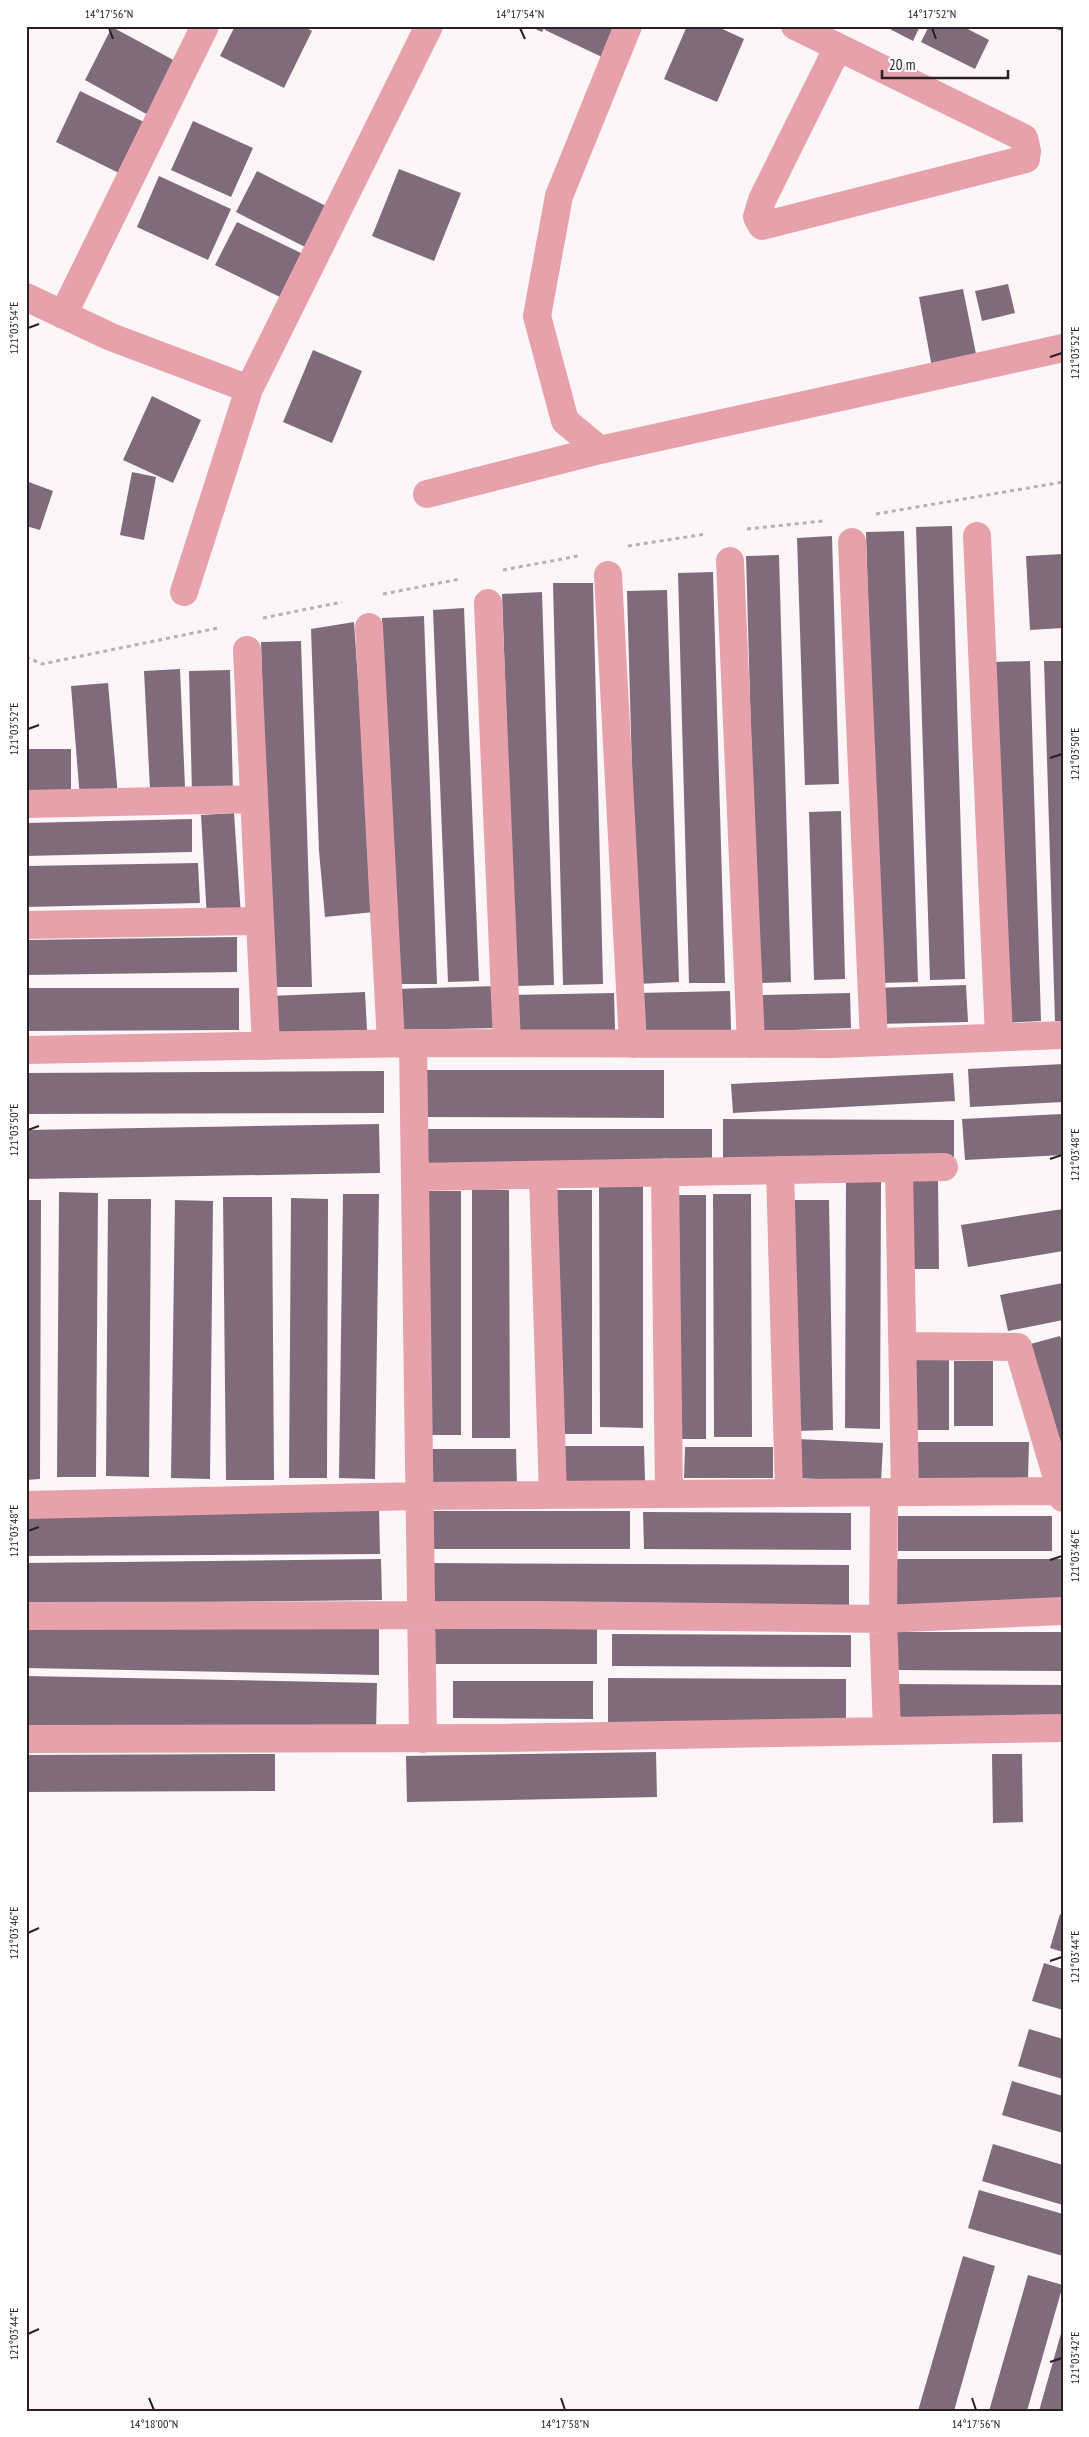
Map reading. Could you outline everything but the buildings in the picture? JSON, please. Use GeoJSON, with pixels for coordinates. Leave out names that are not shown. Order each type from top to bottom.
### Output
{"type":"FeatureCollection","features":[{"type":"Feature","properties":{"kind":"street"},"geometry":{"type":"LineString","coordinates":[[64,315],[205,26]]}},
{"type":"Feature","properties":{"kind":"street"},"geometry":{"type":"LineString","coordinates":[[184,592],[250,389],[428,26]]}},
{"type":"Feature","properties":{"kind":"street"},"geometry":{"type":"LineString","coordinates":[[600,450],[565,421],[537,316],[559,196],[628,26]]}},
{"type":"Feature","properties":{"kind":"street"},"geometry":{"type":"LineString","coordinates":[[795,26],[837,49],[1024,138],[1027,151],[1026,159],[762,226],[757,217],[762,200],[837,49]]}},
{"type":"Feature","properties":{"kind":"street"},"geometry":{"type":"LineString","coordinates":[[26,297],[111,337],[250,389]]}},
{"type":"Feature","properties":{"kind":"street"},"geometry":{"type":"LineString","coordinates":[[427,494],[600,450],[1063,348]]}},
{"type":"Feature","properties":{"kind":"street"},"geometry":{"type":"LineString","coordinates":[[977,536],[999,1037]]}},
{"type":"Feature","properties":{"kind":"street"},"geometry":{"type":"LineString","coordinates":[[852,542],[874,1042]]}},
{"type":"Feature","properties":{"kind":"street"},"geometry":{"type":"LineString","coordinates":[[730,561],[751,1044]]}},
{"type":"Feature","properties":{"kind":"street"},"geometry":{"type":"LineString","coordinates":[[608,575],[633,1044]]}},
{"type":"Feature","properties":{"kind":"street"},"geometry":{"type":"LineString","coordinates":[[488,603],[508,1043]]}},
{"type":"Feature","properties":{"kind":"street"},"geometry":{"type":"LineString","coordinates":[[369,627],[402,1043],[415,1177],[423,1738]]}},
{"type":"Feature","properties":{"kind":"street"},"geometry":{"type":"LineString","coordinates":[[247,650],[266,1046]]}},
{"type":"Feature","properties":{"kind":"street"},"geometry":{"type":"LineString","coordinates":[[26,804],[254,800]]}},
{"type":"Feature","properties":{"kind":"street"},"geometry":{"type":"LineString","coordinates":[[26,925],[260,922]]}},
{"type":"Feature","properties":{"kind":"street"},"geometry":{"type":"LineString","coordinates":[[26,1050],[402,1043],[751,1044],[874,1042],[1063,1035]]}},
{"type":"Feature","properties":{"kind":"street"},"geometry":{"type":"LineString","coordinates":[[415,1177],[944,1167]]}},
{"type":"Feature","properties":{"kind":"street"},"geometry":{"type":"LineString","coordinates":[[887,1731],[883,1619],[894,1492],[903,1346],[900,1168]]}},
{"type":"Feature","properties":{"kind":"street"},"geometry":{"type":"LineString","coordinates":[[780,1170],[789,1493]]}},
{"type":"Feature","properties":{"kind":"street"},"geometry":{"type":"LineString","coordinates":[[665,1172],[669,1494]]}},
{"type":"Feature","properties":{"kind":"street"},"geometry":{"type":"LineString","coordinates":[[543,1174],[553,1495]]}},
{"type":"Feature","properties":{"kind":"street"},"geometry":{"type":"LineString","coordinates":[[26,1505],[419,1496],[894,1492],[1062,1494],[1018,1347],[903,1346]]}},
{"type":"Feature","properties":{"kind":"street"},"geometry":{"type":"LineString","coordinates":[[26,1616],[883,1619],[1063,1611]]}},
{"type":"Feature","properties":{"kind":"street"},"geometry":{"type":"LineString","coordinates":[[26,1739],[423,1738],[1063,1728]]}},
{"type":"Feature","properties":{"kind":"path"},"geometry":{"type":"LineString","coordinates":[[867,516],[1063,482]]}},
{"type":"Feature","properties":{"kind":"path"},"geometry":{"type":"LineString","coordinates":[[741,530],[828,520]]}},
{"type":"Feature","properties":{"kind":"path"},"geometry":{"type":"LineString","coordinates":[[624,546],[712,533]]}},
{"type":"Feature","properties":{"kind":"path"},"geometry":{"type":"LineString","coordinates":[[499,571],[586,554]]}},
{"type":"Feature","properties":{"kind":"path"},"geometry":{"type":"LineString","coordinates":[[374,595],[461,578]]}},
{"type":"Feature","properties":{"kind":"path"},"geometry":{"type":"LineString","coordinates":[[257,620],[345,601]]}},
{"type":"Feature","properties":{"kind":"path"},"geometry":{"type":"LineString","coordinates":[[26,656],[42,664],[228,626]]}}]}
